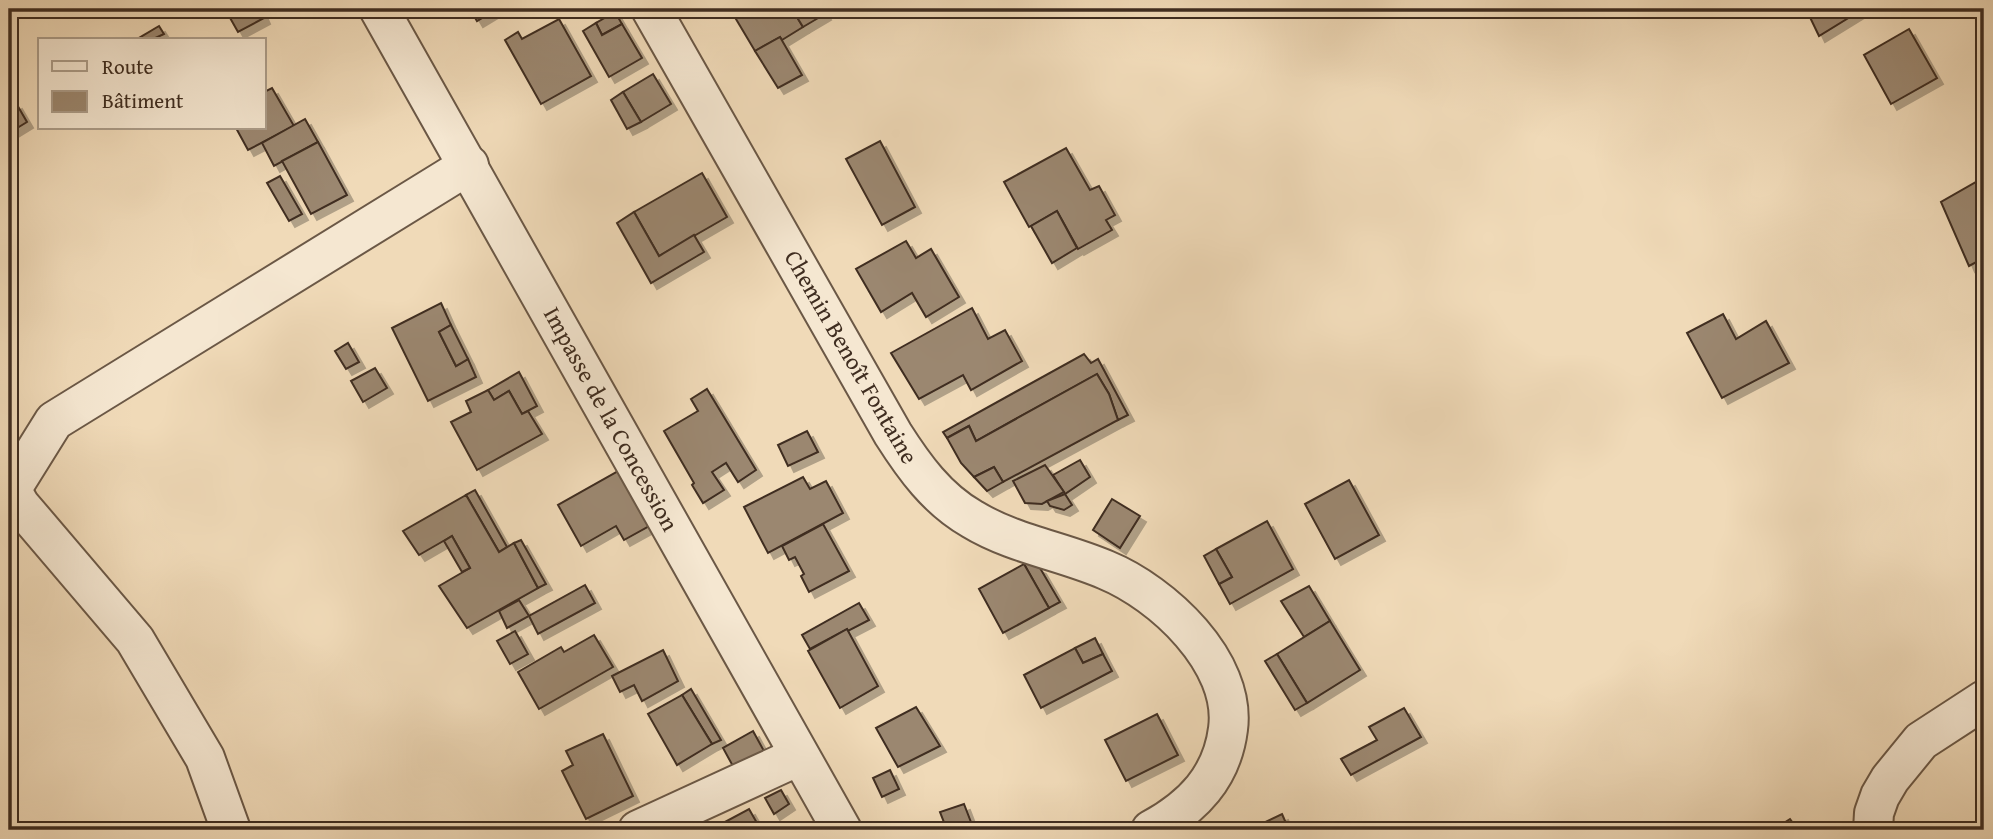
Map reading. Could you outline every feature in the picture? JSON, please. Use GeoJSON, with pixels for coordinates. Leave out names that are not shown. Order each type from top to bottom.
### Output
{"type":"FeatureCollection","features":[{"type":"Feature","properties":{"kind":"street","name":"Impasse de la Concession"},"geometry":{"type":"LineString","coordinates":[[379,9],[842,830]]}},
{"type":"Feature","properties":{"kind":"street","name":"Chemin Benoît Fontaine"},"geometry":{"type":"LineString","coordinates":[[651,9],[886,422],[916,468],[942,496],[971,519],[1004,535],[1107,570],[1149,595],[1185,628],[1212,659],[1228,702],[1227,742],[1221,760],[1211,780],[1190,804],[1152,830]]}},
{"type":"Feature","properties":{"kind":"street"},"geometry":{"type":"LineString","coordinates":[[231,830],[205,758],[135,640],[12,499],[54,421],[469,165]]}},
{"type":"Feature","properties":{"kind":"street"},"geometry":{"type":"LineString","coordinates":[[1873,830],[1874,813],[1880,796],[1890,779],[1921,741],[1984,700]]}},
{"type":"Feature","properties":{"kind":"street"},"geometry":{"type":"LineString","coordinates":[[638,830],[799,756]]}},
{"type":"Feature","properties":{"kind":"building"},"geometry":{"type":"Polygon","coordinates":[[[225,9],[260,9],[264,18],[238,32],[225,9]]]}},
{"type":"Feature","properties":{"kind":"building"},"geometry":{"type":"Polygon","coordinates":[[[470,9],[497,9],[477,21],[470,9]]]}},
{"type":"Feature","properties":{"kind":"building"},"geometry":{"type":"Polygon","coordinates":[[[730,9],[792,9],[803,27],[782,40],[780,37],[755,51],[730,9]]]}},
{"type":"Feature","properties":{"kind":"building"},"geometry":{"type":"Polygon","coordinates":[[[792,9],[822,9],[825,14],[803,27],[792,9]]]}},
{"type":"Feature","properties":{"kind":"building"},"geometry":{"type":"Polygon","coordinates":[[[1806,9],[1863,9],[1819,36],[1806,9]]]}},
{"type":"Feature","properties":{"kind":"building"},"geometry":{"type":"Polygon","coordinates":[[[615,12],[622,24],[602,35],[596,23],[615,12]]]}},
{"type":"Feature","properties":{"kind":"building"},"geometry":{"type":"Polygon","coordinates":[[[559,19],[591,76],[541,104],[505,40],[518,32],[522,39],[559,19]]]}},
{"type":"Feature","properties":{"kind":"building"},"geometry":{"type":"Polygon","coordinates":[[[596,23],[602,35],[622,24],[642,58],[609,77],[583,31],[596,23]]]}},
{"type":"Feature","properties":{"kind":"building"},"geometry":{"type":"Polygon","coordinates":[[[159,26],[164,34],[155,38],[139,38],[159,26]]]}},
{"type":"Feature","properties":{"kind":"building"},"geometry":{"type":"Polygon","coordinates":[[[1909,29],[1937,78],[1891,104],[1864,55],[1909,29]]]}},
{"type":"Feature","properties":{"kind":"building"},"geometry":{"type":"Polygon","coordinates":[[[780,37],[802,75],[778,88],[755,51],[780,37]]]}},
{"type":"Feature","properties":{"kind":"building"},"geometry":{"type":"Polygon","coordinates":[[[653,74],[671,104],[641,122],[623,92],[653,74]]]}},
{"type":"Feature","properties":{"kind":"building"},"geometry":{"type":"Polygon","coordinates":[[[272,88],[294,126],[248,150],[237,130],[266,130],[266,91],[272,88]]]}},
{"type":"Feature","properties":{"kind":"building"},"geometry":{"type":"Polygon","coordinates":[[[623,92],[641,122],[627,129],[611,100],[623,92]]]}},
{"type":"Feature","properties":{"kind":"building"},"geometry":{"type":"Polygon","coordinates":[[[16,103],[27,122],[9,133],[9,107],[16,103]]]}},
{"type":"Feature","properties":{"kind":"building"},"geometry":{"type":"Polygon","coordinates":[[[305,119],[318,142],[274,166],[262,143],[305,119]]]}},
{"type":"Feature","properties":{"kind":"building"},"geometry":{"type":"Polygon","coordinates":[[[880,141],[915,207],[882,225],[846,159],[880,141]]]}},
{"type":"Feature","properties":{"kind":"building"},"geometry":{"type":"Polygon","coordinates":[[[318,142],[347,195],[311,214],[282,161],[318,142]]]}},
{"type":"Feature","properties":{"kind":"building"},"geometry":{"type":"Polygon","coordinates":[[[1066,148],[1090,190],[1099,186],[1115,215],[1106,220],[1112,230],[1078,249],[1057,211],[1029,227],[1004,182],[1066,148]]]}},
{"type":"Feature","properties":{"kind":"building"},"geometry":{"type":"Polygon","coordinates":[[[702,173],[727,217],[659,256],[634,212],[702,173]]]}},
{"type":"Feature","properties":{"kind":"building"},"geometry":{"type":"Polygon","coordinates":[[[280,176],[302,214],[289,221],[267,183],[280,176]]]}},
{"type":"Feature","properties":{"kind":"building"},"geometry":{"type":"Polygon","coordinates":[[[1976,182],[1984,203],[1984,258],[1969,266],[1941,202],[1976,182]]]}},
{"type":"Feature","properties":{"kind":"building"},"geometry":{"type":"Polygon","coordinates":[[[1057,211],[1077,248],[1052,263],[1031,226],[1057,211]]]}},
{"type":"Feature","properties":{"kind":"building"},"geometry":{"type":"Polygon","coordinates":[[[634,212],[659,256],[694,235],[704,252],[651,283],[617,223],[634,212]]]}},
{"type":"Feature","properties":{"kind":"building"},"geometry":{"type":"Polygon","coordinates":[[[906,241],[916,258],[931,249],[959,297],[926,317],[912,293],[881,312],[856,269],[906,241]]]}},
{"type":"Feature","properties":{"kind":"building"},"geometry":{"type":"Polygon","coordinates":[[[441,303],[451,325],[439,332],[456,366],[468,359],[476,377],[428,401],[392,328],[441,303]]]}},
{"type":"Feature","properties":{"kind":"building"},"geometry":{"type":"Polygon","coordinates":[[[972,308],[988,339],[1005,330],[1022,361],[971,390],[963,375],[919,399],[891,353],[972,308]]]}},
{"type":"Feature","properties":{"kind":"building"},"geometry":{"type":"Polygon","coordinates":[[[1723,314],[1736,339],[1766,321],[1789,363],[1722,398],[1687,333],[1723,314]]]}},
{"type":"Feature","properties":{"kind":"building"},"geometry":{"type":"Polygon","coordinates":[[[451,325],[468,359],[456,366],[439,332],[451,325]]]}},
{"type":"Feature","properties":{"kind":"building"},"geometry":{"type":"Polygon","coordinates":[[[348,343],[359,362],[346,369],[335,351],[348,343]]]}},
{"type":"Feature","properties":{"kind":"building"},"geometry":{"type":"Polygon","coordinates":[[[1084,354],[1091,363],[1098,359],[1128,415],[1118,420],[1109,394],[1097,374],[976,441],[969,426],[947,438],[943,432],[1084,354]]]}},
{"type":"Feature","properties":{"kind":"building"},"geometry":{"type":"Polygon","coordinates":[[[375,368],[387,388],[363,402],[351,381],[375,368]]]}},
{"type":"Feature","properties":{"kind":"building"},"geometry":{"type":"Polygon","coordinates":[[[519,372],[537,406],[522,414],[509,391],[494,400],[488,390],[519,372]]]}},
{"type":"Feature","properties":{"kind":"building"},"geometry":{"type":"Polygon","coordinates":[[[1097,374],[1109,394],[1118,420],[1003,482],[994,467],[974,477],[961,463],[947,438],[969,426],[976,441],[1097,374]]]}},
{"type":"Feature","properties":{"kind":"building"},"geometry":{"type":"Polygon","coordinates":[[[707,389],[756,470],[738,482],[726,463],[712,472],[724,490],[703,503],[664,431],[698,411],[691,399],[707,389]]]}},
{"type":"Feature","properties":{"kind":"building"},"geometry":{"type":"Polygon","coordinates":[[[488,390],[494,400],[509,391],[522,414],[528,411],[542,434],[477,470],[451,422],[471,412],[466,401],[488,390]]]}},
{"type":"Feature","properties":{"kind":"building"},"geometry":{"type":"Polygon","coordinates":[[[807,431],[818,452],[788,466],[778,445],[807,431]]]}},
{"type":"Feature","properties":{"kind":"building"},"geometry":{"type":"Polygon","coordinates":[[[1080,460],[1090,477],[1065,494],[1053,475],[1080,460]]]}},
{"type":"Feature","properties":{"kind":"building"},"geometry":{"type":"Polygon","coordinates":[[[1045,465],[1064,492],[1042,504],[1025,503],[1013,481],[1045,465]]]}},
{"type":"Feature","properties":{"kind":"building"},"geometry":{"type":"Polygon","coordinates":[[[994,467],[1003,482],[987,491],[974,477],[994,467]]]}},
{"type":"Feature","properties":{"kind":"building"},"geometry":{"type":"Polygon","coordinates":[[[622,469],[651,525],[624,540],[616,526],[581,546],[558,505],[622,469]]]}},
{"type":"Feature","properties":{"kind":"building"},"geometry":{"type":"Polygon","coordinates":[[[803,477],[810,489],[826,481],[843,513],[768,553],[744,507],[803,477]]]}},
{"type":"Feature","properties":{"kind":"building"},"geometry":{"type":"Polygon","coordinates":[[[1349,480],[1379,535],[1335,559],[1305,504],[1349,480]]]}},
{"type":"Feature","properties":{"kind":"building"},"geometry":{"type":"Polygon","coordinates":[[[475,490],[507,547],[499,552],[466,495],[475,490]]]}},
{"type":"Feature","properties":{"kind":"building"},"geometry":{"type":"Polygon","coordinates":[[[1065,494],[1072,505],[1064,510],[1050,506],[1047,501],[1065,494]]]}},
{"type":"Feature","properties":{"kind":"building"},"geometry":{"type":"Polygon","coordinates":[[[466,495],[499,552],[514,543],[538,588],[467,628],[439,586],[470,568],[452,536],[419,555],[403,531],[466,495]]]}},
{"type":"Feature","properties":{"kind":"building"},"geometry":{"type":"Polygon","coordinates":[[[1112,499],[1140,516],[1120,548],[1093,530],[1112,499]]]}},
{"type":"Feature","properties":{"kind":"building"},"geometry":{"type":"Polygon","coordinates":[[[1267,521],[1293,569],[1230,604],[1219,584],[1232,577],[1216,549],[1267,521]]]}},
{"type":"Feature","properties":{"kind":"building"},"geometry":{"type":"Polygon","coordinates":[[[823,524],[849,571],[809,592],[795,557],[789,560],[782,546],[823,524]]]}},
{"type":"Feature","properties":{"kind":"building"},"geometry":{"type":"Polygon","coordinates":[[[452,536],[470,568],[462,572],[444,541],[452,536]]]}},
{"type":"Feature","properties":{"kind":"building"},"geometry":{"type":"Polygon","coordinates":[[[521,540],[546,584],[538,588],[514,543],[521,540]]]}},
{"type":"Feature","properties":{"kind":"building"},"geometry":{"type":"Polygon","coordinates":[[[1216,549],[1232,577],[1219,584],[1204,556],[1216,549]]]}},
{"type":"Feature","properties":{"kind":"building"},"geometry":{"type":"Polygon","coordinates":[[[1029,563],[1040,568],[1060,602],[1049,608],[1024,564],[1029,563]]]}},
{"type":"Feature","properties":{"kind":"building"},"geometry":{"type":"Polygon","coordinates":[[[1024,564],[1049,608],[1003,633],[979,589],[1024,564]]]}},
{"type":"Feature","properties":{"kind":"building"},"geometry":{"type":"Polygon","coordinates":[[[585,585],[595,603],[538,634],[529,616],[585,585]]]}},
{"type":"Feature","properties":{"kind":"building"},"geometry":{"type":"Polygon","coordinates":[[[1309,586],[1330,621],[1304,637],[1281,601],[1309,586]]]}},
{"type":"Feature","properties":{"kind":"building"},"geometry":{"type":"Polygon","coordinates":[[[519,600],[529,616],[507,628],[499,611],[519,600]]]}},
{"type":"Feature","properties":{"kind":"building"},"geometry":{"type":"Polygon","coordinates":[[[859,603],[869,620],[810,649],[802,635],[859,603]]]}},
{"type":"Feature","properties":{"kind":"building"},"geometry":{"type":"Polygon","coordinates":[[[1330,621],[1360,670],[1307,703],[1277,654],[1330,621]]]}},
{"type":"Feature","properties":{"kind":"building"},"geometry":{"type":"Polygon","coordinates":[[[847,629],[878,686],[840,708],[808,651],[847,629]]]}},
{"type":"Feature","properties":{"kind":"building"},"geometry":{"type":"Polygon","coordinates":[[[515,631],[528,654],[510,664],[497,641],[515,631]]]}},
{"type":"Feature","properties":{"kind":"building"},"geometry":{"type":"Polygon","coordinates":[[[594,635],[613,667],[539,709],[518,672],[561,647],[564,652],[594,635]]]}},
{"type":"Feature","properties":{"kind":"building"},"geometry":{"type":"Polygon","coordinates":[[[1095,638],[1103,654],[1083,663],[1075,648],[1095,638]]]}},
{"type":"Feature","properties":{"kind":"building"},"geometry":{"type":"Polygon","coordinates":[[[1075,648],[1083,663],[1103,654],[1112,671],[1041,708],[1024,675],[1075,648]]]}},
{"type":"Feature","properties":{"kind":"building"},"geometry":{"type":"Polygon","coordinates":[[[663,650],[678,681],[642,701],[634,685],[620,692],[612,676],[663,650]]]}},
{"type":"Feature","properties":{"kind":"building"},"geometry":{"type":"Polygon","coordinates":[[[1277,654],[1307,703],[1295,710],[1265,661],[1277,654]]]}},
{"type":"Feature","properties":{"kind":"building"},"geometry":{"type":"Polygon","coordinates":[[[691,689],[721,740],[712,744],[682,695],[691,689]]]}},
{"type":"Feature","properties":{"kind":"building"},"geometry":{"type":"Polygon","coordinates":[[[682,695],[712,744],[677,765],[648,714],[682,695]]]}},
{"type":"Feature","properties":{"kind":"building"},"geometry":{"type":"Polygon","coordinates":[[[916,707],[940,746],[898,767],[876,728],[916,707]]]}},
{"type":"Feature","properties":{"kind":"building"},"geometry":{"type":"Polygon","coordinates":[[[1404,708],[1421,737],[1351,775],[1341,759],[1377,740],[1369,727],[1404,708]]]}},
{"type":"Feature","properties":{"kind":"building"},"geometry":{"type":"Polygon","coordinates":[[[1157,714],[1178,755],[1126,781],[1105,740],[1157,714]]]}},
{"type":"Feature","properties":{"kind":"building"},"geometry":{"type":"Polygon","coordinates":[[[753,731],[764,751],[734,768],[723,748],[753,731]]]}},
{"type":"Feature","properties":{"kind":"building"},"geometry":{"type":"Polygon","coordinates":[[[603,734],[633,796],[586,819],[562,771],[573,765],[566,751],[603,734]]]}},
{"type":"Feature","properties":{"kind":"building"},"geometry":{"type":"Polygon","coordinates":[[[890,770],[899,789],[882,797],[873,778],[890,770]]]}},
{"type":"Feature","properties":{"kind":"building"},"geometry":{"type":"Polygon","coordinates":[[[781,790],[789,804],[774,814],[765,798],[781,790]]]}},
{"type":"Feature","properties":{"kind":"building"},"geometry":{"type":"Polygon","coordinates":[[[964,804],[974,830],[947,830],[940,812],[964,804]]]}},
{"type":"Feature","properties":{"kind":"building"},"geometry":{"type":"Polygon","coordinates":[[[749,809],[761,830],[710,830],[749,809]]]}},
{"type":"Feature","properties":{"kind":"building"},"geometry":{"type":"Polygon","coordinates":[[[1282,814],[1289,830],[1261,830],[1259,825],[1282,814]]]}},
{"type":"Feature","properties":{"kind":"building"},"geometry":{"type":"Polygon","coordinates":[[[1790,819],[1798,830],[1773,830],[1790,819]]]}}]}
